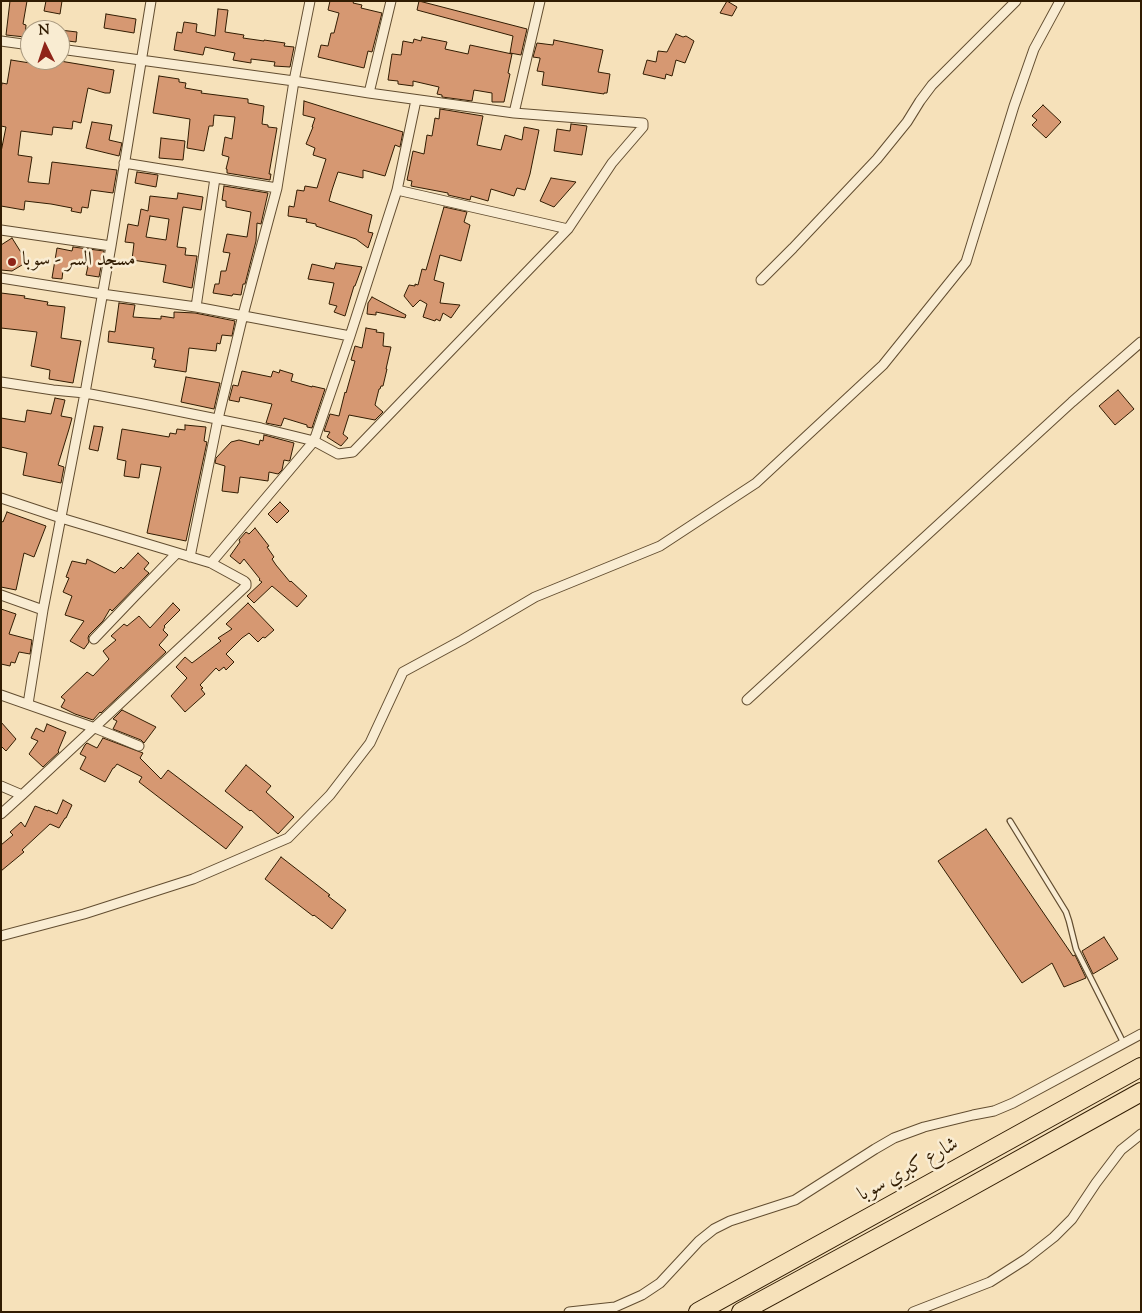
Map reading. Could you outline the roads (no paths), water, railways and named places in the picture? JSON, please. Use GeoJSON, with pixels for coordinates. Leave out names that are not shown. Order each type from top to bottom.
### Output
{"type":"FeatureCollection","features":[{"type":"Feature","properties":{"kind":"highway","name":"شارع كبري سوبا"},"geometry":{"type":"LineString","coordinates":[[698,1312],[1141,1067]]}},
{"type":"Feature","properties":{"kind":"highway"},"geometry":{"type":"LineString","coordinates":[[741,1312],[1141,1092]]}},
{"type":"Feature","properties":{"kind":"street"},"geometry":{"type":"LineString","coordinates":[[28,704],[111,246],[151,1]]}},
{"type":"Feature","properties":{"kind":"street"},"geometry":{"type":"LineString","coordinates":[[190,557],[218,419],[243,315],[277,188],[294,81],[310,1]]}},
{"type":"Feature","properties":{"kind":"street"},"geometry":{"type":"LineString","coordinates":[[369,93],[391,1]]}},
{"type":"Feature","properties":{"kind":"street"},"geometry":{"type":"LineString","coordinates":[[514,113],[540,1]]}},
{"type":"Feature","properties":{"kind":"street"},"geometry":{"type":"LineString","coordinates":[[761,280],[877,159],[907,122],[932,85],[1016,1]]}},
{"type":"Feature","properties":{"kind":"street"},"geometry":{"type":"LineString","coordinates":[[1,936],[84,914],[193,879],[288,838],[330,795],[370,743],[403,672],[535,597],[660,546],[756,483],[883,365],[966,262],[1014,106],[1034,49],[1060,1]]}},
{"type":"Feature","properties":{"kind":"street"},"geometry":{"type":"LineString","coordinates":[[1,41],[20,44]]}},
{"type":"Feature","properties":{"kind":"street"},"geometry":{"type":"LineString","coordinates":[[1,382],[85,393],[218,419],[314,440],[338,454],[353,452],[568,229],[612,163],[644,125],[642,123],[514,113],[70,50]]}},
{"type":"Feature","properties":{"kind":"street"},"geometry":{"type":"LineString","coordinates":[[211,563],[314,440],[397,190],[416,100]]}},
{"type":"Feature","properties":{"kind":"street"},"geometry":{"type":"LineString","coordinates":[[124,163],[277,188]]}},
{"type":"Feature","properties":{"kind":"street"},"geometry":{"type":"LineString","coordinates":[[196,307],[215,178]]}},
{"type":"Feature","properties":{"kind":"street"},"geometry":{"type":"LineString","coordinates":[[397,190],[568,229]]}},
{"type":"Feature","properties":{"kind":"street"},"geometry":{"type":"LineString","coordinates":[[1,230],[111,246]]}},
{"type":"Feature","properties":{"kind":"street"},"geometry":{"type":"LineString","coordinates":[[1,278],[196,307],[350,336]]}},
{"type":"Feature","properties":{"kind":"street"},"geometry":{"type":"LineString","coordinates":[[747,700],[1072,402],[1141,342]]}},
{"type":"Feature","properties":{"kind":"street"},"geometry":{"type":"LineString","coordinates":[[1,498],[211,563],[246,583],[244,589],[1,814]]}},
{"type":"Feature","properties":{"kind":"street"},"geometry":{"type":"LineString","coordinates":[[94,639],[177,553]]}},
{"type":"Feature","properties":{"kind":"street"},"geometry":{"type":"LineString","coordinates":[[1,595],[44,610]]}},
{"type":"Feature","properties":{"kind":"street"},"geometry":{"type":"LineString","coordinates":[[1,695],[95,728],[139,746]]}},
{"type":"Feature","properties":{"kind":"street"},"geometry":{"type":"LineString","coordinates":[[1,786],[22,795]]}},
{"type":"Feature","properties":{"kind":"street"},"geometry":{"type":"LineString","coordinates":[[570,1312],[615,1307],[642,1295],[660,1283],[699,1241],[714,1229],[730,1221],[795,1200],[894,1138],[924,1127],[994,1110],[1013,1103],[1141,1034]]}},
{"type":"Feature","properties":{"kind":"street"},"geometry":{"type":"LineString","coordinates":[[913,1312],[990,1282],[1026,1259],[1054,1237],[1072,1219],[1121,1150],[1141,1134]]}},
{"type":"Feature","properties":{"kind":"lane"},"geometry":{"type":"LineString","coordinates":[[1010,821],[1066,912],[1076,949],[1124,1044]]}},
{"type":"Feature","properties":{"kind":"place","name":"مسجد السر - سوبا"},"geometry":{"type":"Point","coordinates":[12,262]}}]}
